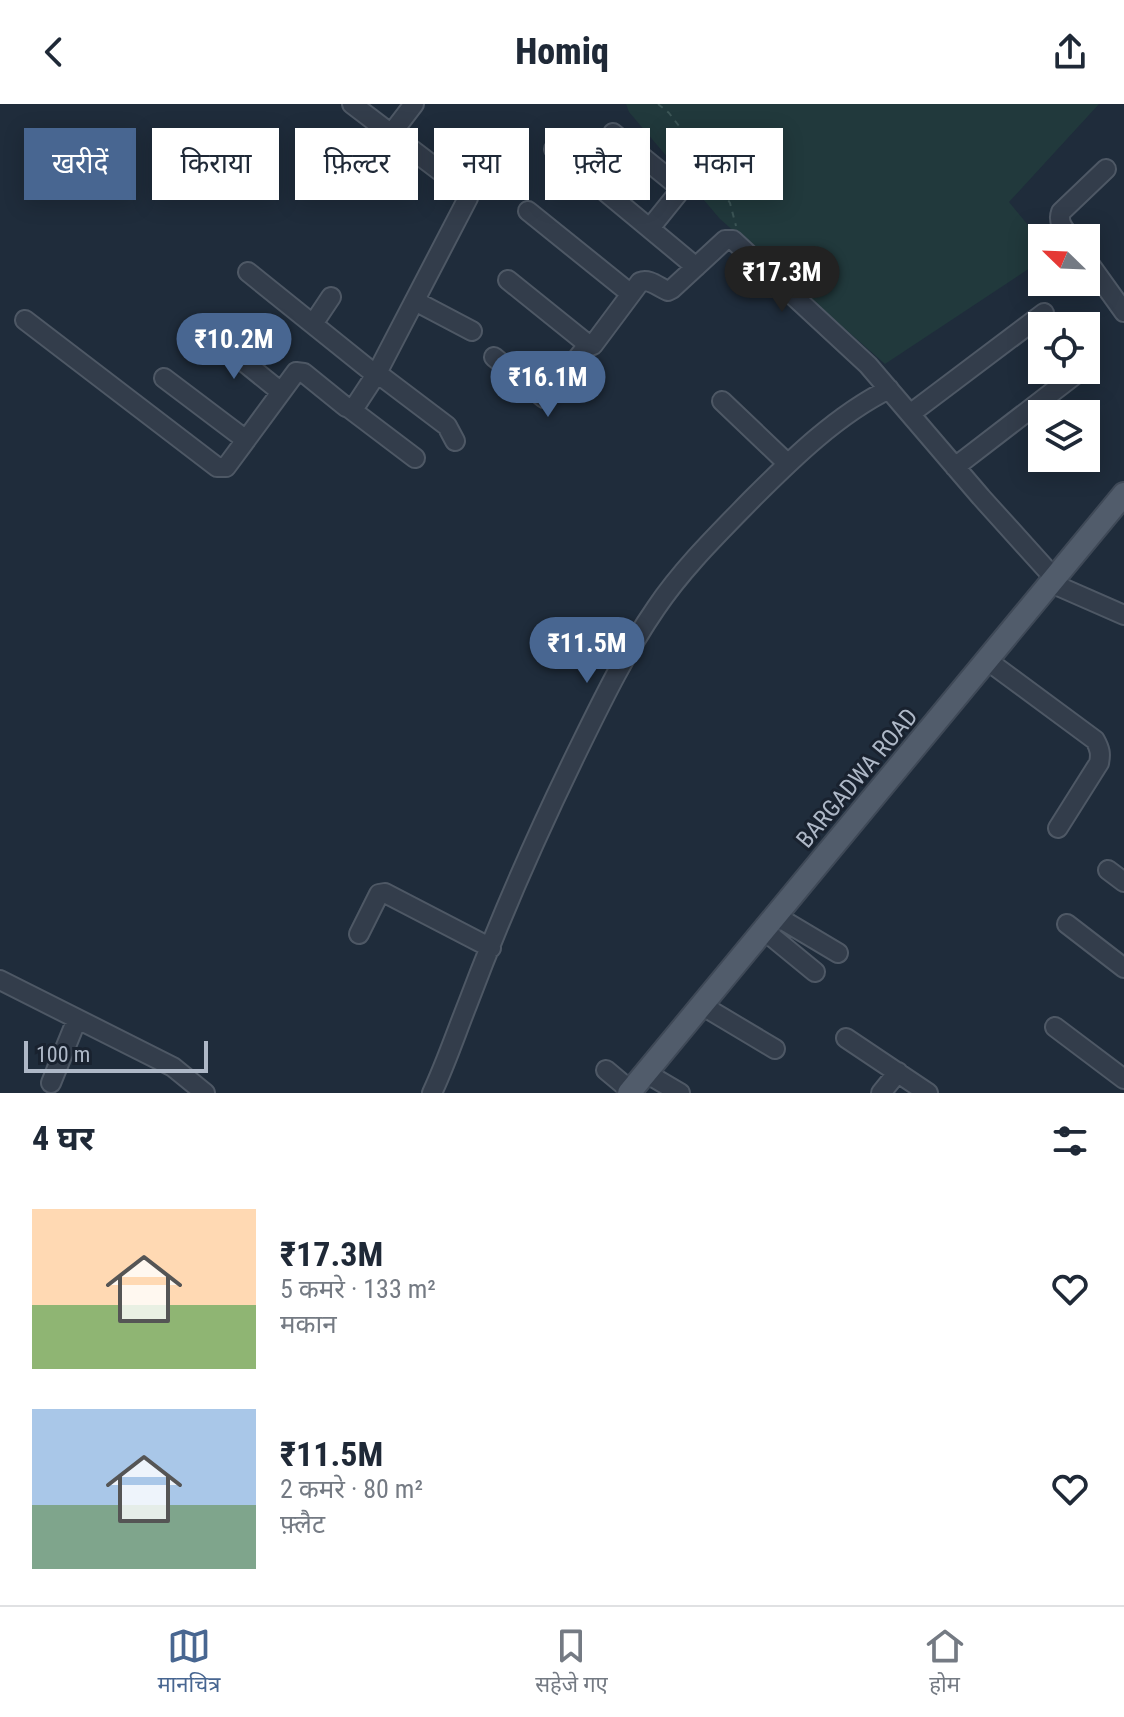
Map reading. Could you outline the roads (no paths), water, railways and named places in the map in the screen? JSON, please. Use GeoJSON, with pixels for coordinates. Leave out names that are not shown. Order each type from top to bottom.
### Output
{"type":"FeatureCollection","features":[{"type":"Feature","properties":{"kind":"main road","name":"BARGADWA ROAD"},"geometry":{"type":"LineString","coordinates":[[630,1092],[1124,494]]}},
{"type":"Feature","properties":{"kind":"street"},"geometry":{"type":"LineString","coordinates":[[352,104],[383,128]]}},
{"type":"Feature","properties":{"kind":"street"},"geometry":{"type":"LineString","coordinates":[[396,128],[414,104]]}},
{"type":"Feature","properties":{"kind":"street"},"geometry":{"type":"LineString","coordinates":[[349,408],[356,405],[376,374],[468,198],[465,190],[418,154]]}},
{"type":"Feature","properties":{"kind":"street"},"geometry":{"type":"LineString","coordinates":[[650,163],[678,186],[679,192],[650,228]]}},
{"type":"Feature","properties":{"kind":"street"},"geometry":{"type":"LineString","coordinates":[[1061,224],[1061,212],[1106,169]]}},
{"type":"Feature","properties":{"kind":"street"},"geometry":{"type":"LineString","coordinates":[[616,200],[696,267]]}},
{"type":"Feature","properties":{"kind":"street"},"geometry":{"type":"LineString","coordinates":[[528,211],[631,294]]}},
{"type":"Feature","properties":{"kind":"street"},"geometry":{"type":"LineString","coordinates":[[494,357],[544,398],[547,397],[587,346],[593,345],[640,282],[644,280],[668,291],[725,240],[733,240],[861,358],[1053,581],[1124,615]]}},
{"type":"Feature","properties":{"kind":"street"},"geometry":{"type":"LineString","coordinates":[[248,272],[447,426],[455,441]]}},
{"type":"Feature","properties":{"kind":"street"},"geometry":{"type":"LineString","coordinates":[[1100,279],[1124,312]]}},
{"type":"Feature","properties":{"kind":"street"},"geometry":{"type":"LineString","coordinates":[[508,280],[587,346]]}},
{"type":"Feature","properties":{"kind":"street"},"geometry":{"type":"LineString","coordinates":[[313,324],[331,297]]}},
{"type":"Feature","properties":{"kind":"street"},"geometry":{"type":"LineString","coordinates":[[415,301],[472,331]]}},
{"type":"Feature","properties":{"kind":"street"},"geometry":{"type":"LineString","coordinates":[[25,320],[217,467],[226,467],[293,374],[301,372],[415,458]]}},
{"type":"Feature","properties":{"kind":"street"},"geometry":{"type":"LineString","coordinates":[[910,414],[1028,325]]}},
{"type":"Feature","properties":{"kind":"street"},"geometry":{"type":"LineString","coordinates":[[213,337],[281,392]]}},
{"type":"Feature","properties":{"kind":"street"},"geometry":{"type":"LineString","coordinates":[[164,378],[246,440]]}},
{"type":"Feature","properties":{"kind":"street"},"geometry":{"type":"LineString","coordinates":[[955,467],[1063,384]]}},
{"type":"Feature","properties":{"kind":"street"},"geometry":{"type":"LineString","coordinates":[[432,1093],[543,822],[640,631],[676,579],[787,463],[859,405],[889,389]]}},
{"type":"Feature","properties":{"kind":"street"},"geometry":{"type":"LineString","coordinates":[[722,401],[787,463]]}},
{"type":"Feature","properties":{"kind":"street"},"geometry":{"type":"LineString","coordinates":[[988,661],[1095,740],[1099,748],[1099,763],[1058,828]]}},
{"type":"Feature","properties":{"kind":"street"},"geometry":{"type":"LineString","coordinates":[[1108,870],[1124,882]]}},
{"type":"Feature","properties":{"kind":"street"},"geometry":{"type":"LineString","coordinates":[[359,934],[379,894],[385,893],[491,948]]}},
{"type":"Feature","properties":{"kind":"street"},"geometry":{"type":"LineString","coordinates":[[770,924],[838,953]]}},
{"type":"Feature","properties":{"kind":"street"},"geometry":{"type":"LineString","coordinates":[[770,924],[815,972]]}},
{"type":"Feature","properties":{"kind":"street"},"geometry":{"type":"LineString","coordinates":[[1067,924],[1124,968]]}},
{"type":"Feature","properties":{"kind":"street"},"geometry":{"type":"LineString","coordinates":[[3,987],[77,1019],[173,1067],[205,1093]]}},
{"type":"Feature","properties":{"kind":"street"},"geometry":{"type":"LineString","coordinates":[[703,1006],[775,1049]]}},
{"type":"Feature","properties":{"kind":"street"},"geometry":{"type":"LineString","coordinates":[[51,1083],[77,1019]]}},
{"type":"Feature","properties":{"kind":"street"},"geometry":{"type":"LineString","coordinates":[[1055,1027],[1124,1079]]}},
{"type":"Feature","properties":{"kind":"street"},"geometry":{"type":"LineString","coordinates":[[846,1038],[928,1093]]}},
{"type":"Feature","properties":{"kind":"street"},"geometry":{"type":"LineString","coordinates":[[606,1070],[630,1092]]}},
{"type":"Feature","properties":{"kind":"street"},"geometry":{"type":"LineString","coordinates":[[881,1093],[898,1072]]}},
{"type":"Feature","properties":{"kind":"street"},"geometry":{"type":"LineString","coordinates":[[646,1073],[680,1093]]}}]}
